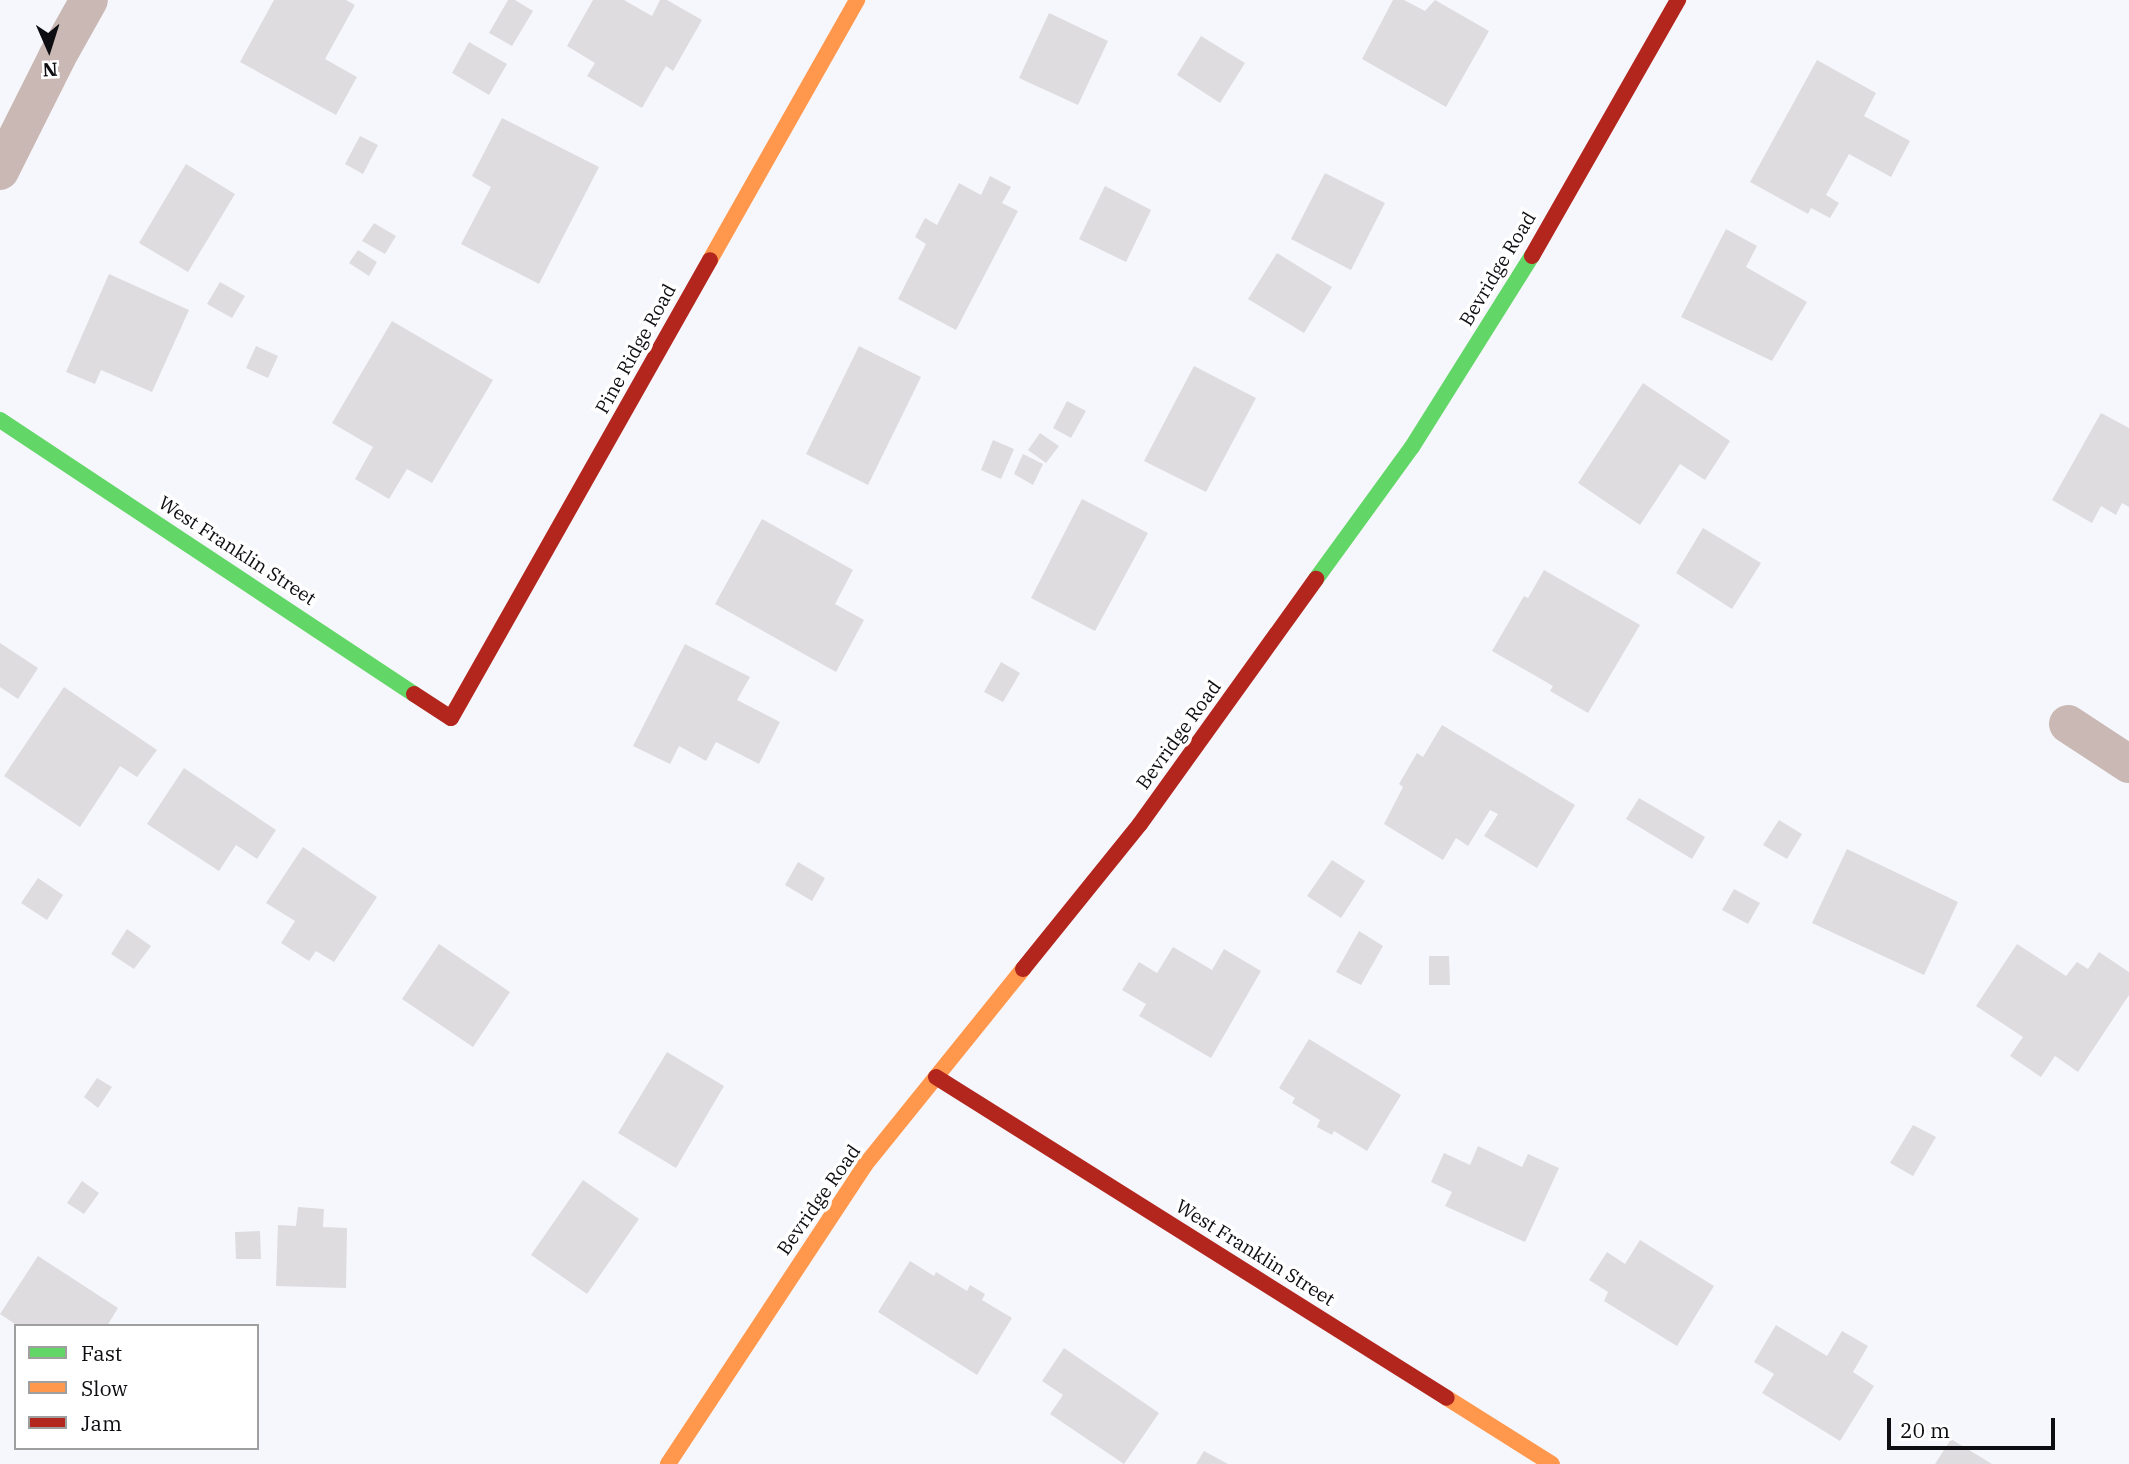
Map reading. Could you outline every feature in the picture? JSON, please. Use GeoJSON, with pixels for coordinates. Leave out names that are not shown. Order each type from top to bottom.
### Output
{"type":"FeatureCollection","features":[{"type":"Feature","properties":{"kind":"street"},"geometry":{"type":"LineString","coordinates":[[0,171],[89,0]]}},
{"type":"Feature","properties":{"kind":"street","name":"Pine Ridge Road"},"geometry":{"type":"LineString","coordinates":[[451,718],[857,0]]}},
{"type":"Feature","properties":{"kind":"street","name":"Bevridge Road"},"geometry":{"type":"LineString","coordinates":[[668,1464],[865,1165],[885,1144],[1140,824],[1412,447],[1540,242],[1678,0]]}},
{"type":"Feature","properties":{"kind":"street","name":"West Franklin Street"},"geometry":{"type":"LineString","coordinates":[[0,420],[451,718]]}},
{"type":"Feature","properties":{"kind":"street"},"geometry":{"type":"LineString","coordinates":[[2068,724],[2129,764]]}},
{"type":"Feature","properties":{"kind":"street","name":"West Franklin Street"},"geometry":{"type":"LineString","coordinates":[[936,1077],[1552,1464]]}},
{"type":"Feature","properties":{"kind":"building"},"geometry":{"type":"Polygon","coordinates":[[[274,0],[346,0],[355,5],[325,59],[357,77],[336,115],[240,62],[274,0]]]}},
{"type":"Feature","properties":{"kind":"building"},"geometry":{"type":"Polygon","coordinates":[[[508,0],[515,0],[533,11],[512,46],[489,33],[508,0]]]}},
{"type":"Feature","properties":{"kind":"building"},"geometry":{"type":"Polygon","coordinates":[[[593,0],[624,0],[652,16],[660,0],[667,0],[702,20],[673,71],[666,66],[642,108],[587,76],[595,63],[567,46],[593,0]]]}},
{"type":"Feature","properties":{"kind":"building"},"geometry":{"type":"Polygon","coordinates":[[[1393,0],[1404,0],[1425,11],[1435,0],[1489,31],[1446,107],[1362,59],[1393,0]]]}},
{"type":"Feature","properties":{"kind":"building"},"geometry":{"type":"Polygon","coordinates":[[[1049,13],[1108,41],[1078,105],[1019,78],[1049,13]]]}},
{"type":"Feature","properties":{"kind":"building"},"geometry":{"type":"Polygon","coordinates":[[[1201,36],[1245,63],[1220,103],[1177,75],[1201,36]]]}},
{"type":"Feature","properties":{"kind":"building"},"geometry":{"type":"Polygon","coordinates":[[[469,42],[507,64],[489,95],[452,73],[469,42]]]}},
{"type":"Feature","properties":{"kind":"building"},"geometry":{"type":"Polygon","coordinates":[[[1817,60],[1876,93],[1864,116],[1910,141],[1891,177],[1849,154],[1826,195],[1839,203],[1830,218],[1811,208],[1808,214],[1750,182],[1817,60]]]}},
{"type":"Feature","properties":{"kind":"building"},"geometry":{"type":"Polygon","coordinates":[[[502,118],[599,167],[539,284],[461,244],[491,187],[472,176],[502,118]]]}},
{"type":"Feature","properties":{"kind":"building"},"geometry":{"type":"Polygon","coordinates":[[[360,136],[378,145],[363,174],[345,164],[360,136]]]}},
{"type":"Feature","properties":{"kind":"building"},"geometry":{"type":"Polygon","coordinates":[[[186,164],[235,194],[188,272],[139,243],[186,164]]]}},
{"type":"Feature","properties":{"kind":"building"},"geometry":{"type":"Polygon","coordinates":[[[1325,173],[1385,203],[1351,270],[1291,239],[1325,173]]]}},
{"type":"Feature","properties":{"kind":"building"},"geometry":{"type":"Polygon","coordinates":[[[990,176],[1011,187],[1002,203],[1018,211],[956,330],[898,299],[926,244],[915,237],[925,218],[937,225],[959,183],[981,195],[990,176]]]}},
{"type":"Feature","properties":{"kind":"building"},"geometry":{"type":"Polygon","coordinates":[[[1105,186],[1151,210],[1126,262],[1079,239],[1105,186]]]}},
{"type":"Feature","properties":{"kind":"building"},"geometry":{"type":"Polygon","coordinates":[[[374,223],[396,236],[385,254],[362,241],[374,223]]]}},
{"type":"Feature","properties":{"kind":"building"},"geometry":{"type":"Polygon","coordinates":[[[1726,229],[1757,246],[1746,267],[1807,302],[1772,361],[1681,317],[1726,229]]]}},
{"type":"Feature","properties":{"kind":"building"},"geometry":{"type":"Polygon","coordinates":[[[358,250],[377,262],[369,276],[349,263],[358,250]]]}},
{"type":"Feature","properties":{"kind":"building"},"geometry":{"type":"Polygon","coordinates":[[[1277,253],[1332,287],[1304,333],[1248,299],[1277,253]]]}},
{"type":"Feature","properties":{"kind":"building"},"geometry":{"type":"Polygon","coordinates":[[[109,274],[189,310],[152,392],[101,370],[95,384],[66,372],[109,274]]]}},
{"type":"Feature","properties":{"kind":"building"},"geometry":{"type":"Polygon","coordinates":[[[220,282],[245,296],[232,318],[207,304],[220,282]]]}},
{"type":"Feature","properties":{"kind":"building"},"geometry":{"type":"Polygon","coordinates":[[[392,321],[493,380],[432,483],[407,469],[389,499],[355,479],[373,447],[332,423],[392,321]]]}},
{"type":"Feature","properties":{"kind":"building"},"geometry":{"type":"Polygon","coordinates":[[[256,346],[278,356],[268,378],[246,368],[256,346]]]}},
{"type":"Feature","properties":{"kind":"building"},"geometry":{"type":"Polygon","coordinates":[[[859,346],[921,377],[868,485],[806,454],[859,346]]]}},
{"type":"Feature","properties":{"kind":"building"},"geometry":{"type":"Polygon","coordinates":[[[1194,366],[1256,398],[1206,492],[1144,461],[1194,366]]]}},
{"type":"Feature","properties":{"kind":"building"},"geometry":{"type":"Polygon","coordinates":[[[1643,383],[1730,441],[1705,480],[1680,464],[1640,525],[1578,483],[1643,383]]]}},
{"type":"Feature","properties":{"kind":"building"},"geometry":{"type":"Polygon","coordinates":[[[1067,401],[1086,411],[1071,438],[1053,428],[1067,401]]]}},
{"type":"Feature","properties":{"kind":"building"},"geometry":{"type":"Polygon","coordinates":[[[2101,413],[2129,428],[2129,507],[2122,503],[2116,515],[2101,506],[2092,523],[2052,500],[2101,413]]]}},
{"type":"Feature","properties":{"kind":"building"},"geometry":{"type":"Polygon","coordinates":[[[1040,433],[1059,446],[1046,463],[1028,450],[1040,433]]]}},
{"type":"Feature","properties":{"kind":"building"},"geometry":{"type":"Polygon","coordinates":[[[993,440],[1014,449],[1001,479],[981,470],[993,440]]]}},
{"type":"Feature","properties":{"kind":"building"},"geometry":{"type":"Polygon","coordinates":[[[1023,454],[1043,464],[1033,485],[1014,474],[1023,454]]]}},
{"type":"Feature","properties":{"kind":"building"},"geometry":{"type":"Polygon","coordinates":[[[1082,499],[1148,533],[1095,631],[1031,598],[1082,499]]]}},
{"type":"Feature","properties":{"kind":"building"},"geometry":{"type":"Polygon","coordinates":[[[762,519],[853,570],[835,604],[864,620],[836,672],[715,604],[762,519]]]}},
{"type":"Feature","properties":{"kind":"building"},"geometry":{"type":"Polygon","coordinates":[[[1703,528],[1761,563],[1732,609],[1676,573],[1703,528]]]}},
{"type":"Feature","properties":{"kind":"building"},"geometry":{"type":"Polygon","coordinates":[[[1544,570],[1640,625],[1588,713],[1550,691],[1553,686],[1492,651],[1524,596],[1528,598],[1544,570]]]}},
{"type":"Feature","properties":{"kind":"building"},"geometry":{"type":"Polygon","coordinates":[[[0,643],[38,668],[18,699],[0,687],[0,643]]]}},
{"type":"Feature","properties":{"kind":"building"},"geometry":{"type":"Polygon","coordinates":[[[685,644],[750,677],[737,700],[780,722],[759,764],[716,742],[706,761],[679,746],[670,764],[633,746],[685,644]]]}},
{"type":"Feature","properties":{"kind":"building"},"geometry":{"type":"Polygon","coordinates":[[[1001,662],[1020,673],[1003,702],[984,692],[1001,662]]]}},
{"type":"Feature","properties":{"kind":"building"},"geometry":{"type":"Polygon","coordinates":[[[64,687],[157,750],[137,777],[120,766],[80,827],[4,776],[64,687]]]}},
{"type":"Feature","properties":{"kind":"building"},"geometry":{"type":"Polygon","coordinates":[[[1442,725],[1575,805],[1537,868],[1484,836],[1498,814],[1490,810],[1468,846],[1456,838],[1443,860],[1384,824],[1403,787],[1399,784],[1417,753],[1423,757],[1442,725]]]}},
{"type":"Feature","properties":{"kind":"building"},"geometry":{"type":"Polygon","coordinates":[[[184,768],[276,830],[257,859],[236,845],[219,871],[147,824],[184,768]]]}},
{"type":"Feature","properties":{"kind":"building"},"geometry":{"type":"Polygon","coordinates":[[[1639,798],[1705,837],[1692,859],[1626,819],[1639,798]]]}},
{"type":"Feature","properties":{"kind":"building"},"geometry":{"type":"Polygon","coordinates":[[[1779,820],[1802,834],[1787,859],[1763,845],[1779,820]]]}},
{"type":"Feature","properties":{"kind":"building"},"geometry":{"type":"Polygon","coordinates":[[[303,847],[377,897],[334,962],[316,951],[309,961],[281,943],[295,921],[266,903],[303,847]]]}},
{"type":"Feature","properties":{"kind":"building"},"geometry":{"type":"Polygon","coordinates":[[[1847,849],[1958,902],[1924,975],[1812,923],[1847,849]]]}},
{"type":"Feature","properties":{"kind":"building"},"geometry":{"type":"Polygon","coordinates":[[[1332,860],[1365,881],[1341,918],[1307,896],[1332,860]]]}},
{"type":"Feature","properties":{"kind":"building"},"geometry":{"type":"Polygon","coordinates":[[[798,862],[825,878],[812,901],[785,885],[798,862]]]}},
{"type":"Feature","properties":{"kind":"building"},"geometry":{"type":"Polygon","coordinates":[[[38,878],[63,895],[47,920],[21,903],[38,878]]]}},
{"type":"Feature","properties":{"kind":"building"},"geometry":{"type":"Polygon","coordinates":[[[1734,889],[1760,903],[1748,924],[1722,910],[1734,889]]]}},
{"type":"Feature","properties":{"kind":"building"},"geometry":{"type":"Polygon","coordinates":[[[127,929],[151,946],[134,969],[111,954],[127,929]]]}},
{"type":"Feature","properties":{"kind":"building"},"geometry":{"type":"Polygon","coordinates":[[[1359,931],[1383,946],[1361,985],[1336,972],[1359,931]]]}},
{"type":"Feature","properties":{"kind":"building"},"geometry":{"type":"Polygon","coordinates":[[[439,944],[510,992],[473,1047],[402,999],[439,944]]]}},
{"type":"Feature","properties":{"kind":"building"},"geometry":{"type":"Polygon","coordinates":[[[2017,944],[2066,976],[2077,962],[2088,969],[2099,952],[2129,972],[2129,995],[2078,1072],[2055,1056],[2041,1077],[2010,1056],[2023,1037],[1976,1006],[2017,944]]]}},
{"type":"Feature","properties":{"kind":"building"},"geometry":{"type":"Polygon","coordinates":[[[1173,947],[1212,970],[1224,949],[1261,971],[1211,1058],[1139,1016],[1146,1004],[1122,990],[1139,962],[1157,973],[1173,947]]]}},
{"type":"Feature","properties":{"kind":"building"},"geometry":{"type":"Polygon","coordinates":[[[1429,956],[1449,956],[1450,985],[1429,985],[1429,956]]]}},
{"type":"Feature","properties":{"kind":"building"},"geometry":{"type":"Polygon","coordinates":[[[1309,1039],[1401,1095],[1367,1151],[1334,1131],[1332,1135],[1317,1127],[1320,1120],[1292,1103],[1295,1098],[1279,1088],[1309,1039]]]}},
{"type":"Feature","properties":{"kind":"building"},"geometry":{"type":"Polygon","coordinates":[[[667,1052],[724,1086],[676,1168],[618,1133],[667,1052]]]}},
{"type":"Feature","properties":{"kind":"building"},"geometry":{"type":"Polygon","coordinates":[[[97,1078],[112,1087],[98,1108],[84,1097],[97,1078]]]}},
{"type":"Feature","properties":{"kind":"building"},"geometry":{"type":"Polygon","coordinates":[[[1913,1125],[1936,1137],[1913,1176],[1890,1163],[1913,1125]]]}},
{"type":"Feature","properties":{"kind":"building"},"geometry":{"type":"Polygon","coordinates":[[[1478,1146],[1522,1167],[1528,1154],[1559,1168],[1525,1242],[1445,1206],[1452,1192],[1431,1182],[1444,1153],[1470,1165],[1478,1146]]]}},
{"type":"Feature","properties":{"kind":"building"},"geometry":{"type":"Polygon","coordinates":[[[583,1180],[639,1219],[587,1294],[531,1255],[583,1180]]]}},
{"type":"Feature","properties":{"kind":"building"},"geometry":{"type":"Polygon","coordinates":[[[82,1181],[99,1193],[84,1214],[67,1203],[82,1181]]]}},
{"type":"Feature","properties":{"kind":"building"},"geometry":{"type":"Polygon","coordinates":[[[298,1207],[324,1209],[323,1227],[347,1228],[346,1288],[276,1286],[278,1225],[296,1226],[298,1207]]]}},
{"type":"Feature","properties":{"kind":"building"},"geometry":{"type":"Polygon","coordinates":[[[260,1231],[261,1259],[236,1259],[235,1232],[260,1231]]]}},
{"type":"Feature","properties":{"kind":"building"},"geometry":{"type":"Polygon","coordinates":[[[1640,1240],[1714,1286],[1677,1346],[1604,1301],[1608,1292],[1589,1280],[1607,1252],[1625,1264],[1640,1240]]]}},
{"type":"Feature","properties":{"kind":"building"},"geometry":{"type":"Polygon","coordinates":[[[38,1256],[118,1308],[108,1324],[15,1324],[0,1314],[38,1256]]]}},
{"type":"Feature","properties":{"kind":"building"},"geometry":{"type":"Polygon","coordinates":[[[910,1261],[934,1276],[936,1272],[967,1291],[970,1285],[985,1294],[982,1300],[1012,1318],[977,1375],[878,1312],[910,1261]]]}},
{"type":"Feature","properties":{"kind":"building"},"geometry":{"type":"Polygon","coordinates":[[[1776,1325],[1827,1356],[1842,1331],[1868,1346],[1853,1372],[1874,1386],[1840,1441],[1762,1393],[1774,1374],[1754,1362],[1776,1325]]]}},
{"type":"Feature","properties":{"kind":"building"},"geometry":{"type":"Polygon","coordinates":[[[1064,1348],[1159,1413],[1124,1464],[1050,1414],[1063,1395],[1042,1381],[1064,1348]]]}},
{"type":"Feature","properties":{"kind":"building"},"geometry":{"type":"Polygon","coordinates":[[[1951,1439],[1992,1464],[1935,1464],[1951,1439]]]}},
{"type":"Feature","properties":{"kind":"building"},"geometry":{"type":"Polygon","coordinates":[[[1204,1451],[1228,1464],[1196,1464],[1204,1451]]]}},
{"type":"Feature","properties":{"kind":"traffic: fast"},"geometry":{"type":"LineString","coordinates":[[1316,579],[1412,447],[1532,256]]}},
{"type":"Feature","properties":{"kind":"traffic: fast"},"geometry":{"type":"LineString","coordinates":[[0,420],[414,694]]}},
{"type":"Feature","properties":{"kind":"traffic: slow"},"geometry":{"type":"LineString","coordinates":[[710,260],[857,0]]}},
{"type":"Feature","properties":{"kind":"traffic: slow"},"geometry":{"type":"LineString","coordinates":[[668,1464],[865,1165],[1023,969]]}},
{"type":"Feature","properties":{"kind":"traffic: slow"},"geometry":{"type":"LineString","coordinates":[[1447,1398],[1552,1464]]}},
{"type":"Feature","properties":{"kind":"traffic: jam"},"geometry":{"type":"LineString","coordinates":[[1532,256],[1678,0]]}},
{"type":"Feature","properties":{"kind":"traffic: jam"},"geometry":{"type":"LineString","coordinates":[[414,694],[451,718],[710,260]]}},
{"type":"Feature","properties":{"kind":"traffic: jam"},"geometry":{"type":"LineString","coordinates":[[1023,969],[1140,824],[1316,579]]}},
{"type":"Feature","properties":{"kind":"traffic: jam"},"geometry":{"type":"LineString","coordinates":[[936,1077],[1447,1398]]}}]}
